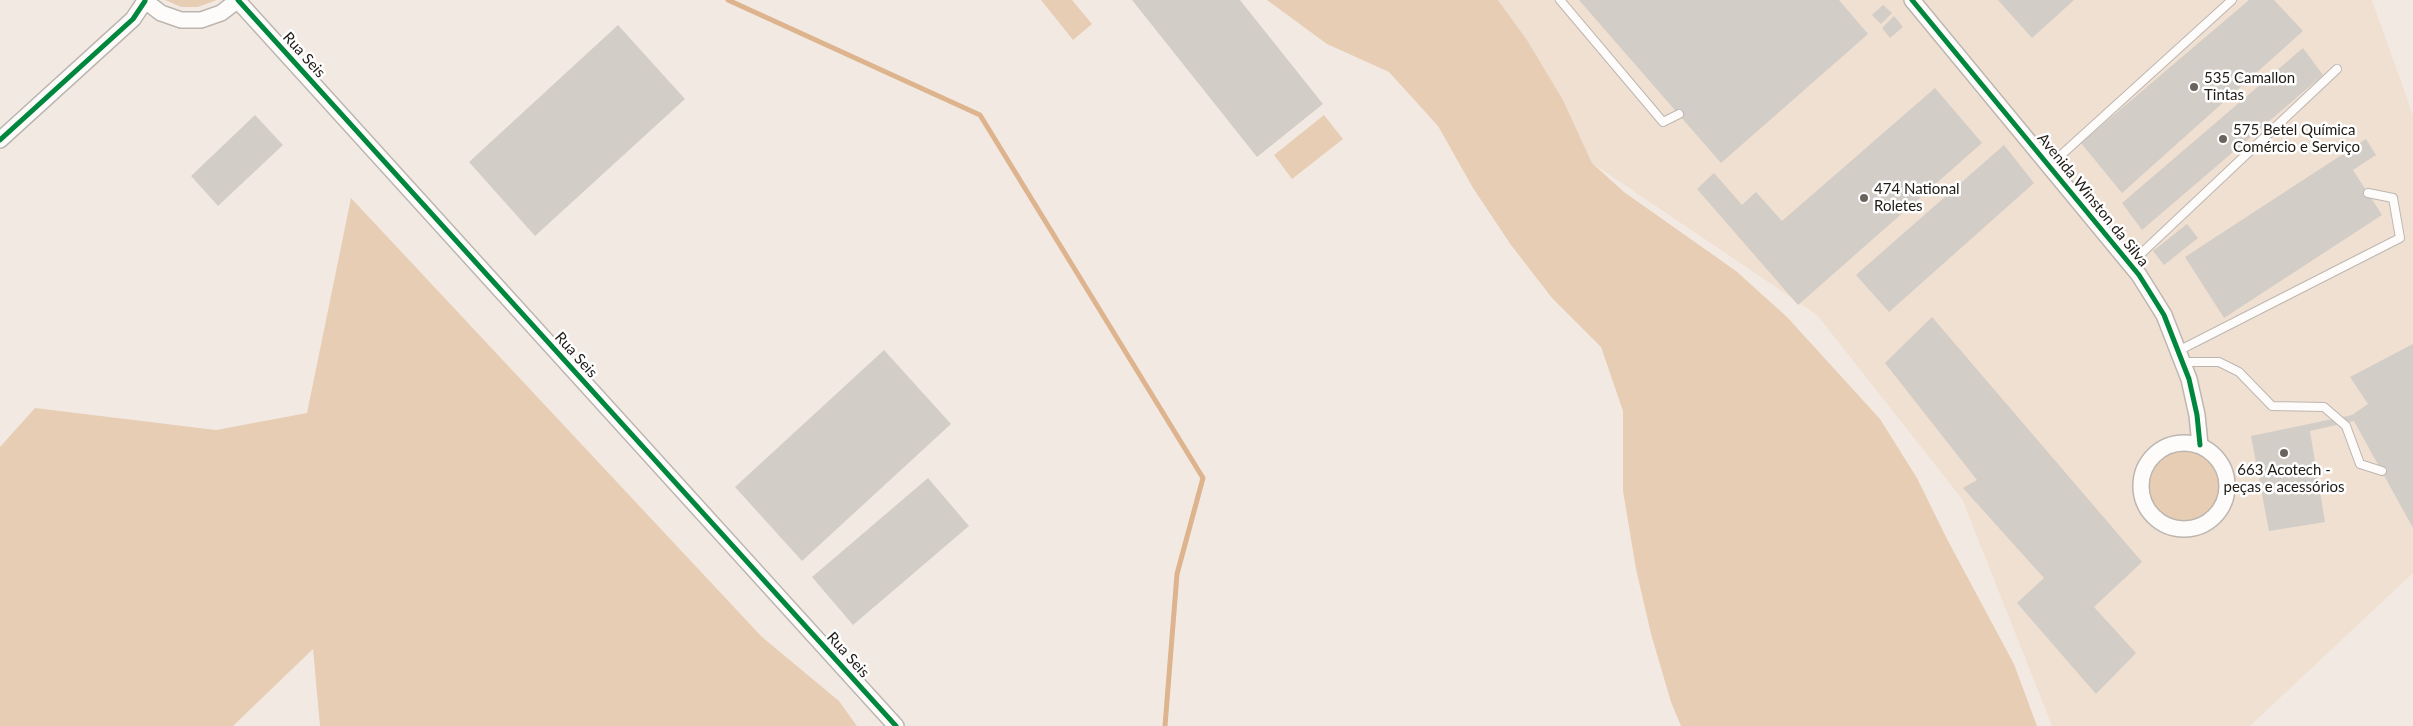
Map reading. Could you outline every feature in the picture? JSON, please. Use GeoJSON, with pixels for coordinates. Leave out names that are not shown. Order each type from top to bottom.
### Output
{"type":"FeatureCollection","features":[{"type":"Feature","properties":{"kind":"street"},"geometry":{"type":"LineString","coordinates":[[0,140],[133,19],[144,0],[161,13],[181,20],[194,20],[221,13],[238,0]]}},
{"type":"Feature","properties":{"kind":"street","name":"Rua Seis"},"geometry":{"type":"LineString","coordinates":[[238,0],[896,726]]}},
{"type":"Feature","properties":{"kind":"street","name":"Avenida Winston da Silva"},"geometry":{"type":"LineString","coordinates":[[1912,0],[2130,264],[2164,315],[2189,379],[2198,415],[2200,445]]}},
{"type":"Feature","properties":{"kind":"street"},"geometry":{"type":"LineString","coordinates":[[2185,442],[2200,445],[2212,452],[2222,464],[2227,477],[2227,491],[2223,504],[2215,516],[2204,524],[2190,529],[2177,529],[2164,524],[2152,516],[2144,504],[2140,490],[2142,475],[2148,461],[2158,451],[2170,444],[2185,442]]}},
{"type":"Feature","properties":{"kind":"lane"},"geometry":{"type":"LineString","coordinates":[[1560,0],[1663,122],[1678,114]]}},
{"type":"Feature","properties":{"kind":"lane"},"geometry":{"type":"LineString","coordinates":[[2048,166],[2232,0]]}},
{"type":"Feature","properties":{"kind":"lane"},"geometry":{"type":"LineString","coordinates":[[2130,264],[2337,69]]}},
{"type":"Feature","properties":{"kind":"lane"},"geometry":{"type":"LineString","coordinates":[[2180,357],[2400,238],[2393,198],[2368,193]]}},
{"type":"Feature","properties":{"kind":"lane"},"geometry":{"type":"LineString","coordinates":[[2180,357],[2218,362],[2239,372],[2272,406],[2324,407],[2346,426],[2360,464],[2382,471]]}},
{"type":"Feature","properties":{"kind":"shaded area"},"geometry":{"type":"Polygon","coordinates":[[[165,0],[217,0],[198,7],[181,7],[165,0]]]}},
{"type":"Feature","properties":{"kind":"shaded area"},"geometry":{"type":"Polygon","coordinates":[[[1041,0],[1072,0],[1092,24],[1073,40],[1041,0]]]}},
{"type":"Feature","properties":{"kind":"shaded area"},"geometry":{"type":"Polygon","coordinates":[[[1267,0],[1498,0],[1527,40],[1563,100],[1592,163],[1624,192],[1736,271],[1787,317],[1880,419],[1917,478],[1947,539],[2014,664],[2037,726],[1681,726],[1671,702],[1651,634],[1636,569],[1623,491],[1623,411],[1601,347],[1552,298],[1511,245],[1473,188],[1438,126],[1389,72],[1327,44],[1267,0]]]}},
{"type":"Feature","properties":{"kind":"shaded area"},"geometry":{"type":"Polygon","coordinates":[[[1498,0],[2372,0],[2413,115],[2413,573],[2250,726],[2052,726],[1962,499],[1817,315],[1592,163],[1563,100],[1527,40],[1498,0]]]}},
{"type":"Feature","properties":{"kind":"shaded area"},"geometry":{"type":"Polygon","coordinates":[[[1324,115],[1343,139],[1292,179],[1274,155],[1324,115]]]}},
{"type":"Feature","properties":{"kind":"shaded area"},"geometry":{"type":"Polygon","coordinates":[[[351,198],[762,637],[839,701],[857,726],[320,726],[313,649],[233,726],[0,726],[0,447],[35,408],[216,430],[307,413],[351,198]]]}},
{"type":"Feature","properties":{"kind":"shaded area"},"geometry":{"type":"Polygon","coordinates":[[[2184,451],[2203,457],[2213,467],[2219,486],[2213,505],[2203,515],[2184,521],[2165,515],[2155,505],[2149,486],[2155,467],[2165,457],[2184,451]]]}},
{"type":"Feature","properties":{"kind":"building"},"geometry":{"type":"Polygon","coordinates":[[[1132,0],[1240,0],[1323,104],[1257,157],[1132,0]]]}},
{"type":"Feature","properties":{"kind":"building"},"geometry":{"type":"Polygon","coordinates":[[[1579,0],[1839,0],[1868,34],[1721,163],[1579,0]]]}},
{"type":"Feature","properties":{"kind":"building"},"geometry":{"type":"Polygon","coordinates":[[[1998,0],[2074,0],[2032,38],[1998,0]]]}},
{"type":"Feature","properties":{"kind":"building","name":"535 Camallon Tintas"},"geometry":{"type":"Polygon","coordinates":[[[2249,0],[2274,0],[2303,31],[2122,193],[2081,143],[2249,0]]]}},
{"type":"Feature","properties":{"kind":"building"},"geometry":{"type":"Polygon","coordinates":[[[1883,5],[1892,13],[1881,24],[1872,15],[1883,5]]]}},
{"type":"Feature","properties":{"kind":"building"},"geometry":{"type":"Polygon","coordinates":[[[1894,16],[1903,27],[1890,38],[1882,28],[1894,16]]]}},
{"type":"Feature","properties":{"kind":"building"},"geometry":{"type":"Polygon","coordinates":[[[618,25],[685,99],[535,236],[469,162],[618,25]]]}},
{"type":"Feature","properties":{"kind":"building","name":"575 Betel Química Comércio e Serviço"},"geometry":{"type":"Polygon","coordinates":[[[2303,48],[2323,75],[2142,230],[2122,203],[2303,48]]]}},
{"type":"Feature","properties":{"kind":"building","name":"474 National Roletes"},"geometry":{"type":"Polygon","coordinates":[[[1935,88],[1982,143],[1798,305],[1697,189],[1714,173],[1742,205],[1756,192],[1782,221],[1935,88]]]}},
{"type":"Feature","properties":{"kind":"building"},"geometry":{"type":"Polygon","coordinates":[[[255,115],[283,145],[218,206],[191,176],[255,115]]]}},
{"type":"Feature","properties":{"kind":"building"},"geometry":{"type":"Polygon","coordinates":[[[2366,139],[2376,155],[2353,170],[2382,215],[2224,318],[2185,257],[2366,139]]]}},
{"type":"Feature","properties":{"kind":"building"},"geometry":{"type":"Polygon","coordinates":[[[2004,145],[2034,183],[1889,312],[1856,275],[2004,145]]]}},
{"type":"Feature","properties":{"kind":"building"},"geometry":{"type":"Polygon","coordinates":[[[2187,224],[2198,238],[2164,265],[2153,251],[2187,224]]]}},
{"type":"Feature","properties":{"kind":"building"},"geometry":{"type":"Polygon","coordinates":[[[1932,317],[2142,562],[2094,607],[2136,653],[2096,694],[2017,603],[2044,578],[1963,488],[1977,480],[1885,363],[1932,317]]]}},
{"type":"Feature","properties":{"kind":"building","name":"663 Acotech - peças e acessórios"},"geometry":{"type":"Polygon","coordinates":[[[2413,344],[2413,528],[2354,421],[2310,431],[2325,522],[2269,531],[2251,436],[2352,415],[2368,404],[2350,377],[2413,344]]]}},
{"type":"Feature","properties":{"kind":"building"},"geometry":{"type":"Polygon","coordinates":[[[884,350],[951,424],[802,561],[735,487],[884,350]]]}},
{"type":"Feature","properties":{"kind":"building"},"geometry":{"type":"Polygon","coordinates":[[[928,478],[969,526],[853,625],[812,577],[928,478]]]}},
{"type":"Feature","properties":{"kind":"waterway"},"geometry":{"type":"LineString","coordinates":[[728,0],[980,115],[1203,478],[1177,574],[1165,726]]}},
{"type":"Feature","properties":{"kind":"cycle path"},"geometry":{"type":"LineString","coordinates":[[238,0],[896,726]]}},
{"type":"Feature","properties":{"kind":"cycle path"},"geometry":{"type":"LineString","coordinates":[[1912,0],[2139,275],[2164,315],[2189,379],[2197,415],[2200,445]]}},
{"type":"Feature","properties":{"kind":"cycle path"},"geometry":{"type":"LineString","coordinates":[[0,140],[133,19],[145,1]]}},
{"type":"Feature","properties":{"kind":"place","name":"535 Camallon Tintas"},"geometry":{"type":"Point","coordinates":[2194,87]}},
{"type":"Feature","properties":{"kind":"place","name":"575 Betel Química Comércio e Serviço"},"geometry":{"type":"Point","coordinates":[2223,139]}},
{"type":"Feature","properties":{"kind":"place","name":"474 National Roletes"},"geometry":{"type":"Point","coordinates":[1864,198]}},
{"type":"Feature","properties":{"kind":"place","name":"663 Acotech - peças e acessórios"},"geometry":{"type":"Point","coordinates":[2284,453]}}]}
